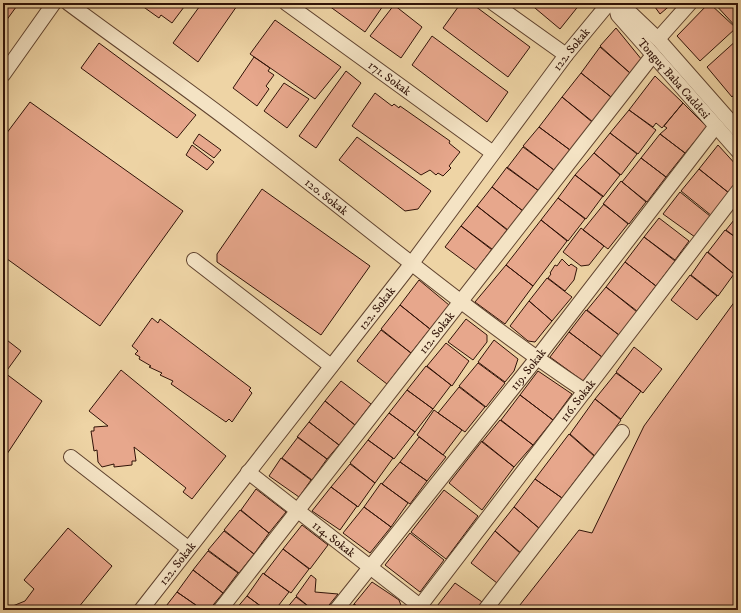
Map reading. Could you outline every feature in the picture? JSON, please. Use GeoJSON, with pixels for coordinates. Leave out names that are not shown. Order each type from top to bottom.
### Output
{"type":"FeatureCollection","features":[{"type":"Feature","properties":{"kind":"street"},"geometry":{"type":"LineString","coordinates":[[3,75],[54,3]]}},
{"type":"Feature","properties":{"kind":"street","name":"120. Sokak"},"geometry":{"type":"LineString","coordinates":[[68,3],[245,133],[460,301],[537,358],[585,391]]}},
{"type":"Feature","properties":{"kind":"street","name":"171. Sokak"},"geometry":{"type":"LineString","coordinates":[[286,3],[493,153]]}},
{"type":"Feature","properties":{"kind":"street"},"geometry":{"type":"LineString","coordinates":[[493,3],[566,55]]}},
{"type":"Feature","properties":{"kind":"street","name":"122. Sokak"},"geometry":{"type":"LineString","coordinates":[[141,610],[412,263],[566,55],[609,3]]}},
{"type":"Feature","properties":{"kind":"street","name":"Tonguç Baba Caddesi"},"geometry":{"type":"LineString","coordinates":[[615,3],[618,15],[738,151]]}},
{"type":"Feature","properties":{"kind":"street","name":"Tonguç Baba Caddesi"},"geometry":{"type":"LineString","coordinates":[[620,3],[658,40],[738,130]]}},
{"type":"Feature","properties":{"kind":"street"},"geometry":{"type":"LineString","coordinates":[[658,40],[690,3]]}},
{"type":"Feature","properties":{"kind":"street","name":"112. Sokak"},"geometry":{"type":"LineString","coordinates":[[220,610],[653,55]]}},
{"type":"Feature","properties":{"kind":"street","name":"119. Sokak"},"geometry":{"type":"LineString","coordinates":[[336,610],[537,358],[716,126]]}},
{"type":"Feature","properties":{"kind":"street","name":"116. Sokak"},"geometry":{"type":"LineString","coordinates":[[419,608],[738,191]]}},
{"type":"Feature","properties":{"kind":"street"},"geometry":{"type":"LineString","coordinates":[[194,260],[331,366]]}},
{"type":"Feature","properties":{"kind":"street"},"geometry":{"type":"LineString","coordinates":[[485,610],[622,432]]}},
{"type":"Feature","properties":{"kind":"street"},"geometry":{"type":"LineString","coordinates":[[71,457],[188,548]]}},
{"type":"Feature","properties":{"kind":"street","name":"114. Sokak"},"geometry":{"type":"LineString","coordinates":[[248,472],[298,510],[419,608]]}},
{"type":"Feature","properties":{"kind":"building"},"geometry":{"type":"Polygon","coordinates":[[[3,3],[19,3],[3,25],[3,3]]]}},
{"type":"Feature","properties":{"kind":"building"},"geometry":{"type":"Polygon","coordinates":[[[138,3],[187,3],[172,23],[161,15],[159,18],[138,3]]]}},
{"type":"Feature","properties":{"kind":"building"},"geometry":{"type":"Polygon","coordinates":[[[202,3],[239,3],[198,62],[173,43],[202,3]]]}},
{"type":"Feature","properties":{"kind":"building"},"geometry":{"type":"Polygon","coordinates":[[[325,3],[385,3],[365,32],[325,3]]]}},
{"type":"Feature","properties":{"kind":"building"},"geometry":{"type":"Polygon","coordinates":[[[461,3],[471,3],[530,47],[508,77],[443,28],[461,3]]]}},
{"type":"Feature","properties":{"kind":"building"},"geometry":{"type":"Polygon","coordinates":[[[529,3],[578,3],[580,4],[560,29],[529,3]]]}},
{"type":"Feature","properties":{"kind":"building"},"geometry":{"type":"Polygon","coordinates":[[[652,3],[673,3],[660,14],[652,3]]]}},
{"type":"Feature","properties":{"kind":"building"},"geometry":{"type":"Polygon","coordinates":[[[709,3],[736,28],[700,61],[677,36],[709,3]]]}},
{"type":"Feature","properties":{"kind":"building"},"geometry":{"type":"Polygon","coordinates":[[[714,3],[738,3],[738,28],[737,28],[714,3]]]}},
{"type":"Feature","properties":{"kind":"building"},"geometry":{"type":"Polygon","coordinates":[[[394,5],[422,27],[401,58],[370,36],[394,5]]]}},
{"type":"Feature","properties":{"kind":"building"},"geometry":{"type":"Polygon","coordinates":[[[275,20],[341,67],[315,99],[250,54],[275,20]]]}},
{"type":"Feature","properties":{"kind":"building"},"geometry":{"type":"Polygon","coordinates":[[[616,28],[642,60],[630,73],[600,46],[616,28]]]}},
{"type":"Feature","properties":{"kind":"building"},"geometry":{"type":"Polygon","coordinates":[[[432,36],[508,92],[487,122],[412,65],[432,36]]]}},
{"type":"Feature","properties":{"kind":"building"},"geometry":{"type":"Polygon","coordinates":[[[738,39],[738,90],[732,97],[707,67],[738,39]]]}},
{"type":"Feature","properties":{"kind":"building"},"geometry":{"type":"Polygon","coordinates":[[[99,43],[196,115],[177,138],[81,68],[99,43]]]}},
{"type":"Feature","properties":{"kind":"building"},"geometry":{"type":"Polygon","coordinates":[[[600,47],[630,73],[611,97],[581,73],[600,47]]]}},
{"type":"Feature","properties":{"kind":"building"},"geometry":{"type":"Polygon","coordinates":[[[254,57],[270,68],[268,71],[274,75],[266,86],[269,89],[257,106],[233,88],[254,57]]]}},
{"type":"Feature","properties":{"kind":"building"},"geometry":{"type":"Polygon","coordinates":[[[346,71],[361,83],[316,148],[299,136],[346,71]]]}},
{"type":"Feature","properties":{"kind":"building"},"geometry":{"type":"Polygon","coordinates":[[[581,73],[611,97],[593,122],[562,97],[581,73]]]}},
{"type":"Feature","properties":{"kind":"building"},"geometry":{"type":"Polygon","coordinates":[[[655,76],[683,103],[662,128],[656,123],[653,127],[629,110],[655,76]]]}},
{"type":"Feature","properties":{"kind":"building"},"geometry":{"type":"Polygon","coordinates":[[[284,83],[309,99],[287,128],[264,111],[284,83]]]}},
{"type":"Feature","properties":{"kind":"building"},"geometry":{"type":"Polygon","coordinates":[[[375,93],[392,106],[394,104],[399,108],[400,106],[450,141],[449,143],[460,152],[449,166],[451,168],[443,176],[438,173],[436,175],[430,170],[421,175],[352,126],[375,93]]]}},
{"type":"Feature","properties":{"kind":"building"},"geometry":{"type":"Polygon","coordinates":[[[562,97],[592,122],[570,150],[539,127],[562,97]]]}},
{"type":"Feature","properties":{"kind":"building"},"geometry":{"type":"Polygon","coordinates":[[[30,102],[183,211],[100,326],[3,256],[3,138],[30,102]]]}},
{"type":"Feature","properties":{"kind":"building"},"geometry":{"type":"Polygon","coordinates":[[[683,103],[707,127],[685,153],[660,134],[667,128],[664,126],[683,103]]]}},
{"type":"Feature","properties":{"kind":"building"},"geometry":{"type":"Polygon","coordinates":[[[629,110],[656,130],[638,154],[610,133],[629,110]]]}},
{"type":"Feature","properties":{"kind":"building"},"geometry":{"type":"Polygon","coordinates":[[[539,127],[570,150],[554,170],[523,146],[539,127]]]}},
{"type":"Feature","properties":{"kind":"building"},"geometry":{"type":"Polygon","coordinates":[[[610,133],[637,154],[621,175],[594,153],[610,133]]]}},
{"type":"Feature","properties":{"kind":"building"},"geometry":{"type":"Polygon","coordinates":[[[199,134],[221,150],[214,158],[193,143],[199,134]]]}},
{"type":"Feature","properties":{"kind":"building"},"geometry":{"type":"Polygon","coordinates":[[[660,134],[685,153],[666,177],[641,158],[660,134]]]}},
{"type":"Feature","properties":{"kind":"building"},"geometry":{"type":"Polygon","coordinates":[[[357,137],[431,191],[418,209],[405,211],[339,160],[357,137]]]}},
{"type":"Feature","properties":{"kind":"building"},"geometry":{"type":"Polygon","coordinates":[[[192,145],[214,162],[207,170],[186,155],[192,145]]]}},
{"type":"Feature","properties":{"kind":"building"},"geometry":{"type":"Polygon","coordinates":[[[718,145],[738,167],[738,182],[729,193],[699,169],[718,145]]]}},
{"type":"Feature","properties":{"kind":"building"},"geometry":{"type":"Polygon","coordinates":[[[523,147],[554,170],[539,191],[507,168],[523,147]]]}},
{"type":"Feature","properties":{"kind":"building"},"geometry":{"type":"Polygon","coordinates":[[[594,153],[620,175],[603,197],[575,175],[594,153]]]}},
{"type":"Feature","properties":{"kind":"building"},"geometry":{"type":"Polygon","coordinates":[[[641,158],[666,177],[647,202],[622,182],[641,158]]]}},
{"type":"Feature","properties":{"kind":"building"},"geometry":{"type":"Polygon","coordinates":[[[507,167],[539,191],[523,211],[492,187],[507,167]]]}},
{"type":"Feature","properties":{"kind":"building"},"geometry":{"type":"Polygon","coordinates":[[[699,169],[729,193],[712,216],[681,191],[699,169]]]}},
{"type":"Feature","properties":{"kind":"building"},"geometry":{"type":"Polygon","coordinates":[[[575,175],[603,196],[586,219],[558,198],[575,175]]]}},
{"type":"Feature","properties":{"kind":"building"},"geometry":{"type":"Polygon","coordinates":[[[621,181],[646,202],[629,224],[603,204],[621,181]]]}},
{"type":"Feature","properties":{"kind":"building"},"geometry":{"type":"Polygon","coordinates":[[[492,187],[523,211],[508,230],[477,206],[492,187]]]}},
{"type":"Feature","properties":{"kind":"building"},"geometry":{"type":"Polygon","coordinates":[[[262,189],[370,266],[321,335],[217,262],[217,254],[262,189]]]}},
{"type":"Feature","properties":{"kind":"building"},"geometry":{"type":"Polygon","coordinates":[[[680,192],[710,216],[695,237],[663,214],[680,192]]]}},
{"type":"Feature","properties":{"kind":"building"},"geometry":{"type":"Polygon","coordinates":[[[558,198],[585,219],[568,241],[541,220],[558,198]]]}},
{"type":"Feature","properties":{"kind":"building"},"geometry":{"type":"Polygon","coordinates":[[[604,204],[628,224],[608,249],[583,230],[604,204]]]}},
{"type":"Feature","properties":{"kind":"building"},"geometry":{"type":"Polygon","coordinates":[[[477,206],[507,230],[492,250],[461,226],[477,206]]]}},
{"type":"Feature","properties":{"kind":"building"},"geometry":{"type":"Polygon","coordinates":[[[738,215],[738,239],[726,230],[738,215]]]}},
{"type":"Feature","properties":{"kind":"building"},"geometry":{"type":"Polygon","coordinates":[[[659,218],[689,241],[675,260],[644,237],[659,218]]]}},
{"type":"Feature","properties":{"kind":"building"},"geometry":{"type":"Polygon","coordinates":[[[541,220],[567,241],[533,286],[506,265],[541,220]]]}},
{"type":"Feature","properties":{"kind":"building"},"geometry":{"type":"Polygon","coordinates":[[[461,226],[492,249],[476,270],[445,247],[461,226]]]}},
{"type":"Feature","properties":{"kind":"building"},"geometry":{"type":"Polygon","coordinates":[[[581,228],[604,246],[589,265],[581,266],[563,252],[581,228]]]}},
{"type":"Feature","properties":{"kind":"building"},"geometry":{"type":"Polygon","coordinates":[[[725,230],[738,239],[738,267],[733,273],[708,252],[725,230]]]}},
{"type":"Feature","properties":{"kind":"building"},"geometry":{"type":"Polygon","coordinates":[[[644,237],[675,261],[656,286],[625,262],[644,237]]]}},
{"type":"Feature","properties":{"kind":"building"},"geometry":{"type":"Polygon","coordinates":[[[707,252],[734,274],[718,296],[691,275],[707,252]]]}},
{"type":"Feature","properties":{"kind":"building"},"geometry":{"type":"Polygon","coordinates":[[[562,259],[569,266],[571,264],[577,268],[574,280],[565,291],[548,278],[555,265],[557,266],[562,259]]]}},
{"type":"Feature","properties":{"kind":"building"},"geometry":{"type":"Polygon","coordinates":[[[625,262],[656,286],[637,311],[606,287],[625,262]]]}},
{"type":"Feature","properties":{"kind":"building"},"geometry":{"type":"Polygon","coordinates":[[[506,265],[533,286],[505,324],[475,302],[506,265]]]}},
{"type":"Feature","properties":{"kind":"building"},"geometry":{"type":"Polygon","coordinates":[[[690,275],[717,296],[697,320],[671,300],[690,275]]]}},
{"type":"Feature","properties":{"kind":"building"},"geometry":{"type":"Polygon","coordinates":[[[547,278],[572,297],[552,321],[529,301],[547,278]]]}},
{"type":"Feature","properties":{"kind":"building"},"geometry":{"type":"Polygon","coordinates":[[[419,280],[449,305],[430,329],[400,305],[419,280]]]}},
{"type":"Feature","properties":{"kind":"building"},"geometry":{"type":"Polygon","coordinates":[[[606,287],[637,312],[619,335],[587,310],[606,287]]]}},
{"type":"Feature","properties":{"kind":"building"},"geometry":{"type":"Polygon","coordinates":[[[738,297],[738,610],[516,610],[579,530],[592,533],[644,426],[738,297]]]}},
{"type":"Feature","properties":{"kind":"building"},"geometry":{"type":"Polygon","coordinates":[[[529,301],[552,321],[535,342],[528,341],[510,326],[529,301]]]}},
{"type":"Feature","properties":{"kind":"building"},"geometry":{"type":"Polygon","coordinates":[[[400,305],[430,329],[411,353],[381,329],[400,305]]]}},
{"type":"Feature","properties":{"kind":"building"},"geometry":{"type":"Polygon","coordinates":[[[586,310],[619,335],[602,357],[569,332],[586,310]]]}},
{"type":"Feature","properties":{"kind":"building"},"geometry":{"type":"Polygon","coordinates":[[[152,318],[158,323],[160,319],[251,388],[249,390],[252,393],[232,422],[229,419],[226,422],[171,384],[173,381],[160,375],[162,373],[149,367],[151,366],[139,359],[140,357],[135,354],[138,351],[132,346],[152,318]]]}},
{"type":"Feature","properties":{"kind":"building"},"geometry":{"type":"Polygon","coordinates":[[[466,319],[487,335],[487,342],[473,360],[448,342],[466,319]]]}},
{"type":"Feature","properties":{"kind":"building"},"geometry":{"type":"Polygon","coordinates":[[[381,330],[411,353],[387,384],[357,361],[381,330]]]}},
{"type":"Feature","properties":{"kind":"building"},"geometry":{"type":"Polygon","coordinates":[[[569,332],[602,357],[583,381],[550,357],[569,332]]]}},
{"type":"Feature","properties":{"kind":"building"},"geometry":{"type":"Polygon","coordinates":[[[3,337],[21,351],[5,373],[42,401],[3,460],[3,337]]]}},
{"type":"Feature","properties":{"kind":"building"},"geometry":{"type":"Polygon","coordinates":[[[494,340],[518,359],[514,371],[505,382],[478,362],[494,340]]]}},
{"type":"Feature","properties":{"kind":"building"},"geometry":{"type":"Polygon","coordinates":[[[446,343],[469,361],[452,386],[427,366],[446,343]]]}},
{"type":"Feature","properties":{"kind":"building"},"geometry":{"type":"Polygon","coordinates":[[[634,347],[662,369],[643,393],[616,372],[634,347]]]}},
{"type":"Feature","properties":{"kind":"building"},"geometry":{"type":"Polygon","coordinates":[[[478,363],[505,383],[486,407],[459,386],[478,363]]]}},
{"type":"Feature","properties":{"kind":"building"},"geometry":{"type":"Polygon","coordinates":[[[426,366],[451,385],[433,409],[407,390],[426,366]]]}},
{"type":"Feature","properties":{"kind":"building"},"geometry":{"type":"Polygon","coordinates":[[[121,370],[226,456],[192,499],[183,492],[186,488],[134,447],[136,461],[132,461],[132,465],[114,467],[114,464],[102,467],[98,462],[97,450],[94,451],[91,431],[94,431],[94,427],[108,426],[89,411],[121,370]]]}},
{"type":"Feature","properties":{"kind":"building"},"geometry":{"type":"Polygon","coordinates":[[[538,371],[572,394],[553,420],[520,395],[538,371]]]}},
{"type":"Feature","properties":{"kind":"building"},"geometry":{"type":"Polygon","coordinates":[[[616,373],[641,391],[621,419],[595,399],[616,373]]]}},
{"type":"Feature","properties":{"kind":"building"},"geometry":{"type":"Polygon","coordinates":[[[341,381],[371,404],[355,425],[325,401],[341,381]]]}},
{"type":"Feature","properties":{"kind":"building"},"geometry":{"type":"Polygon","coordinates":[[[459,387],[485,407],[465,432],[438,413],[459,387]]]}},
{"type":"Feature","properties":{"kind":"building"},"geometry":{"type":"Polygon","coordinates":[[[407,390],[433,409],[415,432],[389,413],[407,390]]]}},
{"type":"Feature","properties":{"kind":"building"},"geometry":{"type":"Polygon","coordinates":[[[520,395],[553,420],[533,445],[501,420],[520,395]]]}},
{"type":"Feature","properties":{"kind":"building"},"geometry":{"type":"Polygon","coordinates":[[[595,399],[621,420],[595,456],[570,434],[595,399]]]}},
{"type":"Feature","properties":{"kind":"building"},"geometry":{"type":"Polygon","coordinates":[[[325,401],[355,425],[339,445],[309,422],[325,401]]]}},
{"type":"Feature","properties":{"kind":"building"},"geometry":{"type":"Polygon","coordinates":[[[434,410],[462,430],[443,455],[417,435],[434,410]]]}},
{"type":"Feature","properties":{"kind":"building"},"geometry":{"type":"Polygon","coordinates":[[[389,413],[415,432],[394,459],[368,440],[389,413]]]}},
{"type":"Feature","properties":{"kind":"building"},"geometry":{"type":"Polygon","coordinates":[[[500,420],[533,445],[514,467],[482,442],[500,420]]]}},
{"type":"Feature","properties":{"kind":"building"},"geometry":{"type":"Polygon","coordinates":[[[309,422],[339,445],[327,459],[297,437],[309,422]]]}},
{"type":"Feature","properties":{"kind":"building"},"geometry":{"type":"Polygon","coordinates":[[[569,434],[594,456],[562,498],[535,479],[569,434]]]}},
{"type":"Feature","properties":{"kind":"building"},"geometry":{"type":"Polygon","coordinates":[[[298,437],[327,459],[312,480],[282,458],[298,437]]]}},
{"type":"Feature","properties":{"kind":"building"},"geometry":{"type":"Polygon","coordinates":[[[419,437],[446,457],[427,481],[400,462],[419,437]]]}},
{"type":"Feature","properties":{"kind":"building"},"geometry":{"type":"Polygon","coordinates":[[[368,440],[393,458],[375,483],[350,463],[368,440]]]}},
{"type":"Feature","properties":{"kind":"building"},"geometry":{"type":"Polygon","coordinates":[[[482,441],[514,467],[482,510],[449,483],[482,441]]]}},
{"type":"Feature","properties":{"kind":"building"},"geometry":{"type":"Polygon","coordinates":[[[281,458],[311,480],[299,497],[269,476],[281,458]]]}},
{"type":"Feature","properties":{"kind":"building"},"geometry":{"type":"Polygon","coordinates":[[[400,462],[427,481],[410,504],[382,484],[400,462]]]}},
{"type":"Feature","properties":{"kind":"building"},"geometry":{"type":"Polygon","coordinates":[[[350,464],[375,483],[358,507],[331,487],[350,464]]]}},
{"type":"Feature","properties":{"kind":"building"},"geometry":{"type":"Polygon","coordinates":[[[535,479],[562,498],[540,529],[514,507],[535,479]]]}},
{"type":"Feature","properties":{"kind":"building"},"geometry":{"type":"Polygon","coordinates":[[[381,483],[408,503],[391,527],[364,507],[381,483]]]}},
{"type":"Feature","properties":{"kind":"building"},"geometry":{"type":"Polygon","coordinates":[[[331,487],[357,506],[340,530],[312,511],[331,487]]]}},
{"type":"Feature","properties":{"kind":"building"},"geometry":{"type":"Polygon","coordinates":[[[256,489],[286,512],[269,533],[241,510],[256,489]]]}},
{"type":"Feature","properties":{"kind":"building"},"geometry":{"type":"Polygon","coordinates":[[[444,490],[478,516],[446,559],[411,532],[444,490]]]}},
{"type":"Feature","properties":{"kind":"building"},"geometry":{"type":"Polygon","coordinates":[[[364,507],[391,527],[370,553],[343,533],[364,507]]]}},
{"type":"Feature","properties":{"kind":"building"},"geometry":{"type":"Polygon","coordinates":[[[514,507],[539,528],[521,553],[495,531],[514,507]]]}},
{"type":"Feature","properties":{"kind":"building"},"geometry":{"type":"Polygon","coordinates":[[[240,510],[269,533],[254,554],[224,530],[240,510]]]}},
{"type":"Feature","properties":{"kind":"building"},"geometry":{"type":"Polygon","coordinates":[[[302,525],[328,545],[310,569],[283,549],[302,525]]]}},
{"type":"Feature","properties":{"kind":"building"},"geometry":{"type":"Polygon","coordinates":[[[68,528],[112,566],[78,608],[75,605],[71,610],[3,610],[25,601],[34,589],[24,580],[68,528]]]}},
{"type":"Feature","properties":{"kind":"building"},"geometry":{"type":"Polygon","coordinates":[[[224,531],[254,554],[239,573],[208,550],[224,531]]]}},
{"type":"Feature","properties":{"kind":"building"},"geometry":{"type":"Polygon","coordinates":[[[495,531],[520,553],[497,583],[471,563],[495,531]]]}},
{"type":"Feature","properties":{"kind":"building"},"geometry":{"type":"Polygon","coordinates":[[[410,533],[444,560],[420,592],[385,565],[410,533]]]}},
{"type":"Feature","properties":{"kind":"building"},"geometry":{"type":"Polygon","coordinates":[[[283,549],[309,569],[291,593],[264,574],[283,549]]]}},
{"type":"Feature","properties":{"kind":"building"},"geometry":{"type":"Polygon","coordinates":[[[208,551],[238,573],[223,593],[193,570],[208,551]]]}},
{"type":"Feature","properties":{"kind":"building"},"geometry":{"type":"Polygon","coordinates":[[[193,570],[223,593],[209,610],[203,610],[177,592],[193,570]]]}},
{"type":"Feature","properties":{"kind":"building"},"geometry":{"type":"Polygon","coordinates":[[[263,573],[289,592],[275,610],[266,610],[247,596],[263,573]]]}},
{"type":"Feature","properties":{"kind":"building"},"geometry":{"type":"Polygon","coordinates":[[[311,575],[316,579],[315,592],[338,594],[325,610],[313,610],[296,596],[311,575]]]}},
{"type":"Feature","properties":{"kind":"building"},"geometry":{"type":"Polygon","coordinates":[[[372,582],[399,600],[402,608],[401,610],[362,610],[354,604],[372,582]]]}},
{"type":"Feature","properties":{"kind":"building"},"geometry":{"type":"Polygon","coordinates":[[[455,583],[485,604],[480,610],[434,610],[455,583]]]}},
{"type":"Feature","properties":{"kind":"building"},"geometry":{"type":"Polygon","coordinates":[[[177,592],[203,610],[163,610],[177,592]]]}},
{"type":"Feature","properties":{"kind":"building"},"geometry":{"type":"Polygon","coordinates":[[[247,596],[266,610],[235,610],[247,596]]]}},
{"type":"Feature","properties":{"kind":"building"},"geometry":{"type":"Polygon","coordinates":[[[296,597],[313,610],[285,610],[296,597]]]}},
{"type":"Feature","properties":{"kind":"building"},"geometry":{"type":"Polygon","coordinates":[[[354,604],[362,610],[350,610],[354,604]]]}}]}
